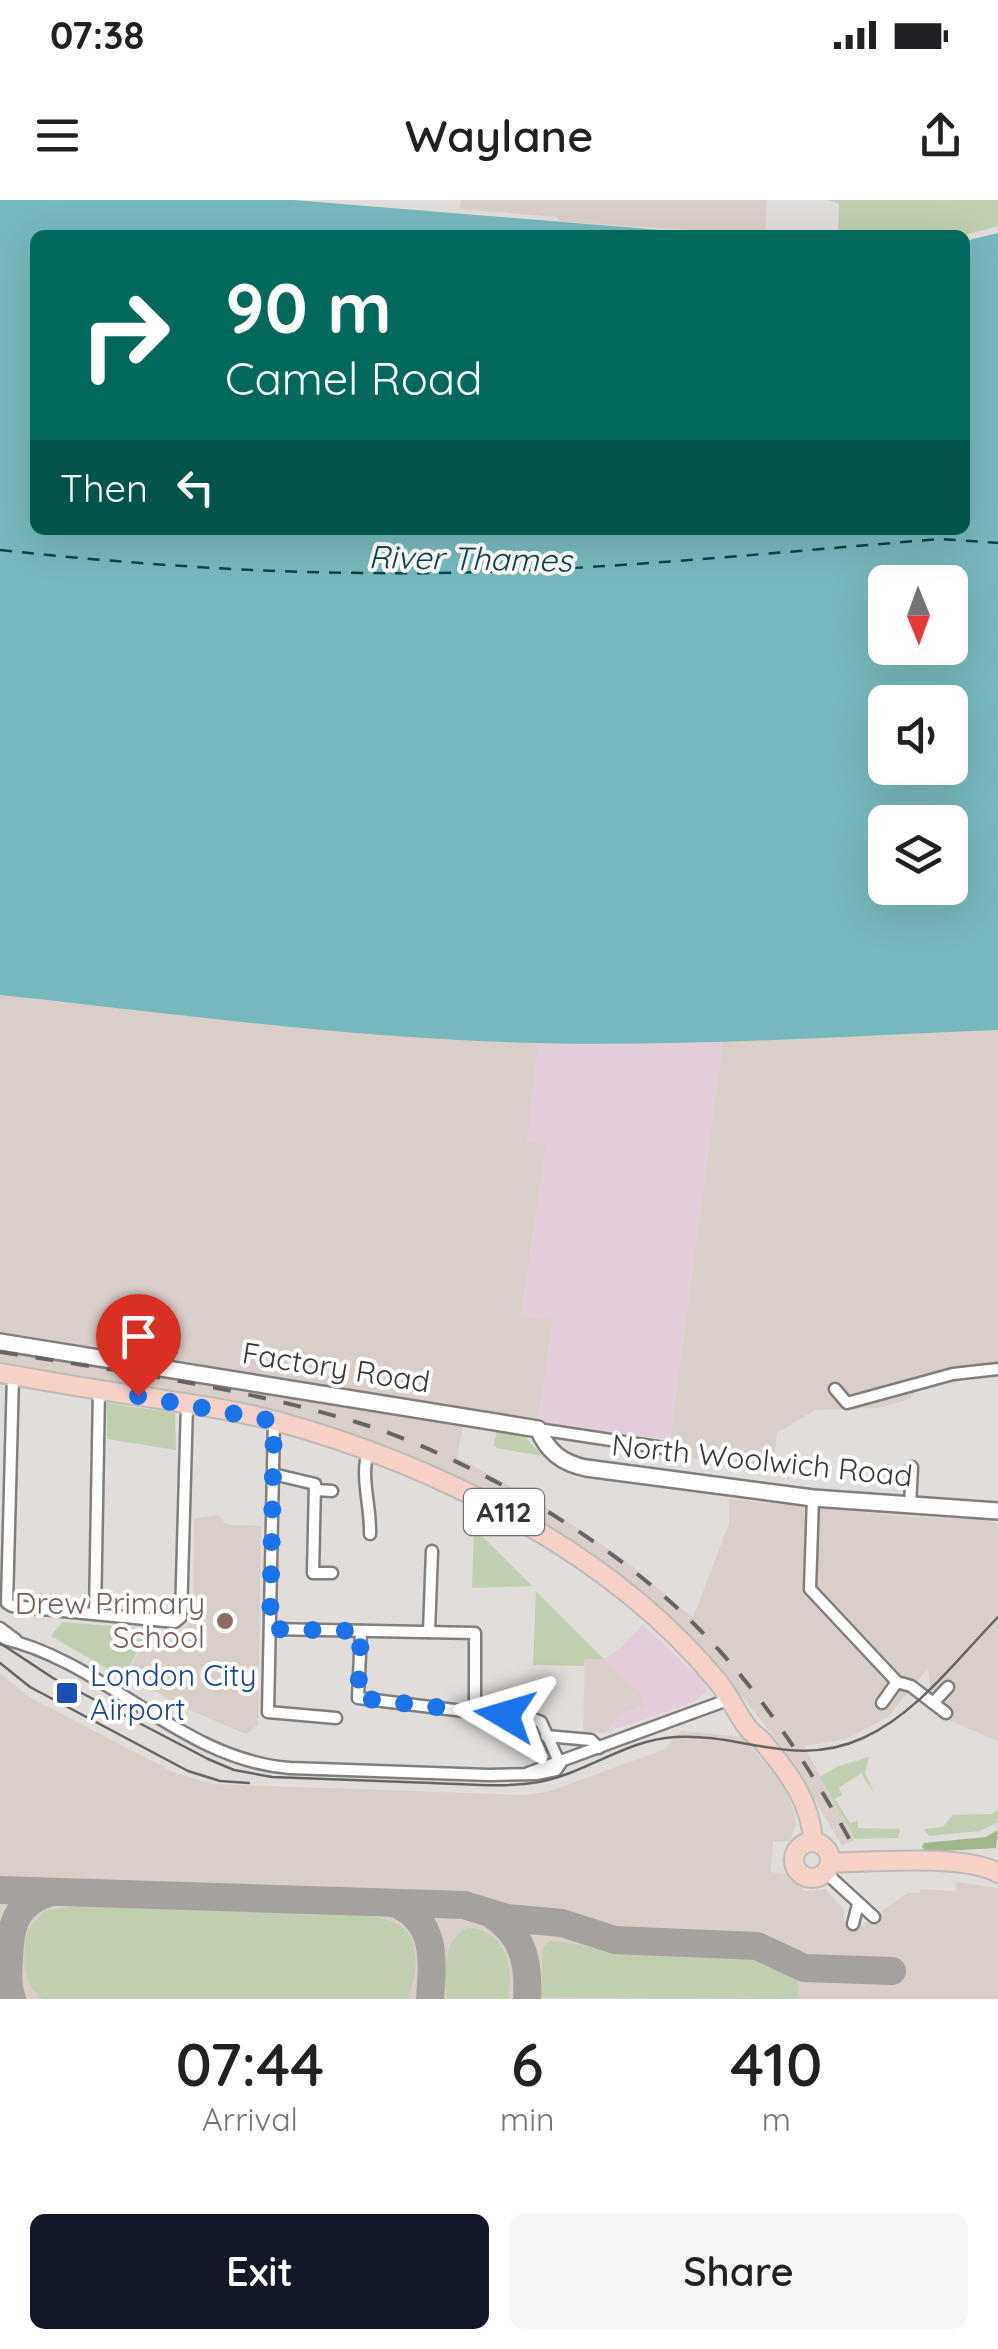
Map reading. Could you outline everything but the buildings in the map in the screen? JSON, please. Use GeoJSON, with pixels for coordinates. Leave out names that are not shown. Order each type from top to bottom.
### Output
{"type":"FeatureCollection","features":[{"type":"Feature","properties":{"kind":"main road","name":"A112"},"geometry":{"type":"LineString","coordinates":[[6,1374],[274,1421],[368,1451],[493,1506],[578,1556],[647,1608],[731,1699],[744,1724],[760,1739],[803,1798],[813,1842],[824,1846],[828,1868]]}},
{"type":"Feature","properties":{"kind":"main road"},"geometry":{"type":"LineString","coordinates":[[813,1842],[799,1846],[793,1860],[794,1867],[812,1879],[828,1868],[939,1862],[994,1867]]}},
{"type":"Feature","properties":{"kind":"street","name":"Factory Road"},"geometry":{"type":"LineString","coordinates":[[0,1342],[664,1448]]}},
{"type":"Feature","properties":{"kind":"street"},"geometry":{"type":"LineString","coordinates":[[835,1389],[847,1403],[953,1374],[998,1369]]}},
{"type":"Feature","properties":{"kind":"street"},"geometry":{"type":"LineString","coordinates":[[6,1374],[7,1603],[12,1606],[174,1622],[181,1616],[186,1404]]}},
{"type":"Feature","properties":{"kind":"street"},"geometry":{"type":"LineString","coordinates":[[95,1614],[99,1390]]}},
{"type":"Feature","properties":{"kind":"street"},"geometry":{"type":"LineString","coordinates":[[274,1421],[268,1712],[336,1718]]}},
{"type":"Feature","properties":{"kind":"street","name":"North Woolwich Road"},"geometry":{"type":"LineString","coordinates":[[538,1429],[550,1451],[572,1465],[812,1498],[998,1511]]}},
{"type":"Feature","properties":{"kind":"street"},"geometry":{"type":"LineString","coordinates":[[368,1451],[365,1494],[370,1508],[370,1534]]}},
{"type":"Feature","properties":{"kind":"street"},"geometry":{"type":"LineString","coordinates":[[910,1506],[912,1467]]}},
{"type":"Feature","properties":{"kind":"street"},"geometry":{"type":"LineString","coordinates":[[273,1474],[315,1484],[313,1573],[332,1573]]}},
{"type":"Feature","properties":{"kind":"street"},"geometry":{"type":"LineString","coordinates":[[315,1490],[332,1490]]}},
{"type":"Feature","properties":{"kind":"street"},"geometry":{"type":"LineString","coordinates":[[812,1498],[810,1589],[897,1682],[911,1686],[946,1713]]}},
{"type":"Feature","properties":{"kind":"street"},"geometry":{"type":"LineString","coordinates":[[429,1632],[432,1551]]}},
{"type":"Feature","properties":{"kind":"street"},"geometry":{"type":"LineString","coordinates":[[0,1628],[17,1641]]}},
{"type":"Feature","properties":{"kind":"street"},"geometry":{"type":"LineString","coordinates":[[270,1629],[475,1633],[475,1711]]}},
{"type":"Feature","properties":{"kind":"street"},"geometry":{"type":"LineString","coordinates":[[361,1631],[358,1698],[536,1720],[560,1764]]}},
{"type":"Feature","properties":{"kind":"street"},"geometry":{"type":"LineString","coordinates":[[0,1638],[46,1653],[211,1746],[250,1761],[290,1768],[489,1774],[556,1770],[560,1764],[599,1748],[731,1699]]}},
{"type":"Feature","properties":{"kind":"street"},"geometry":{"type":"LineString","coordinates":[[882,1703],[897,1682]]}},
{"type":"Feature","properties":{"kind":"street"},"geometry":{"type":"LineString","coordinates":[[933,1703],[948,1687]]}},
{"type":"Feature","properties":{"kind":"street"},"geometry":{"type":"LineString","coordinates":[[546,1736],[590,1740],[599,1748]]}},
{"type":"Feature","properties":{"kind":"street"},"geometry":{"type":"LineString","coordinates":[[553,1749],[565,1739]]}},
{"type":"Feature","properties":{"kind":"street"},"geometry":{"type":"LineString","coordinates":[[828,1868],[874,1917]]}},
{"type":"Feature","properties":{"kind":"street"},"geometry":{"type":"LineString","coordinates":[[853,1924],[860,1905]]}},
{"type":"Feature","properties":{"kind":"shaded area"},"geometry":{"type":"Polygon","coordinates":[[[461,200],[767,200],[765,230],[692,230],[560,221],[557,217],[460,209],[461,200]]]}},
{"type":"Feature","properties":{"kind":"shaded area"},"geometry":{"type":"Polygon","coordinates":[[[0,995],[299,1028],[538,1043],[527,1140],[546,1145],[521,1316],[553,1320],[538,1421],[0,1333],[0,995]]]}},
{"type":"Feature","properties":{"kind":"shaded area"},"geometry":{"type":"Polygon","coordinates":[[[998,1030],[998,1367],[978,1368],[916,1391],[910,1399],[879,1408],[815,1410],[777,1433],[773,1470],[668,1455],[723,1041],[998,1030]]]}},
{"type":"Feature","properties":{"kind":"shaded area"},"geometry":{"type":"Polygon","coordinates":[[[723,1041],[670,1440],[538,1421],[553,1321],[521,1317],[546,1145],[526,1140],[538,1043],[723,1041]]]}},
{"type":"Feature","properties":{"kind":"shaded area"},"geometry":{"type":"Polygon","coordinates":[[[0,1346],[463,1425],[457,1457],[532,1498],[622,1558],[693,1618],[729,1524],[729,1499],[998,1524],[998,1741],[932,1709],[928,1668],[888,1717],[846,1739],[804,1746],[855,1840],[842,1846],[783,1748],[716,1664],[669,1616],[590,1551],[495,1495],[423,1460],[335,1429],[210,1399],[0,1364],[0,1346]]]}},
{"type":"Feature","properties":{"kind":"shaded area","name":"Drew Primary School"},"geometry":{"type":"Polygon","coordinates":[[[218,1515],[227,1525],[261,1526],[258,1725],[246,1734],[178,1705],[127,1674],[150,1629],[178,1632],[193,1616],[194,1518],[218,1515]]]}},
{"type":"Feature","properties":{"kind":"shaded area"},"geometry":{"type":"Polygon","coordinates":[[[643,1625],[702,1679],[706,1692],[694,1702],[604,1733],[611,1721],[641,1695],[604,1659],[643,1625]]]}},
{"type":"Feature","properties":{"kind":"shaded area"},"geometry":{"type":"Polygon","coordinates":[[[585,1659],[604,1659],[641,1695],[644,1705],[621,1713],[604,1733],[583,1732],[585,1659]]]}},
{"type":"Feature","properties":{"kind":"shaded area","name":"London City Airport"},"geometry":{"type":"Polygon","coordinates":[[[0,1673],[29,1697],[173,1772],[212,1784],[523,1795],[548,1792],[665,1749],[681,1731],[743,1737],[784,1787],[795,1814],[790,1841],[773,1842],[771,1872],[787,1874],[805,1891],[825,1889],[844,1910],[844,1921],[862,1926],[907,1893],[919,1893],[921,1889],[955,1891],[956,1882],[998,1888],[998,1999],[0,1999],[0,1673]]]}},
{"type":"Feature","properties":{"kind":"green space"},"geometry":{"type":"Polygon","coordinates":[[[828,200],[998,200],[998,226],[970,234],[970,230],[838,230],[839,204],[828,200]]]}},
{"type":"Feature","properties":{"kind":"green space"},"geometry":{"type":"Polygon","coordinates":[[[107,1403],[175,1413],[176,1450],[107,1439],[107,1403]]]}},
{"type":"Feature","properties":{"kind":"green space"},"geometry":{"type":"Polygon","coordinates":[[[497,1429],[523,1435],[543,1456],[497,1448],[497,1429]]]}},
{"type":"Feature","properties":{"kind":"green space"},"geometry":{"type":"Polygon","coordinates":[[[474,1528],[532,1586],[472,1588],[474,1528]]]}},
{"type":"Feature","properties":{"kind":"green space"},"geometry":{"type":"Polygon","coordinates":[[[536,1591],[604,1659],[585,1659],[584,1666],[533,1665],[536,1591]]]}},
{"type":"Feature","properties":{"kind":"green space"},"geometry":{"type":"Polygon","coordinates":[[[62,1622],[150,1629],[123,1678],[51,1636],[62,1622]]]}},
{"type":"Feature","properties":{"kind":"green space"},"geometry":{"type":"Polygon","coordinates":[[[869,1757],[865,1774],[875,1794],[861,1773],[839,1788],[842,1795],[835,1799],[850,1823],[858,1821],[858,1828],[900,1829],[898,1838],[855,1839],[820,1777],[838,1766],[869,1757]]]}},
{"type":"Feature","properties":{"kind":"green space"},"geometry":{"type":"Polygon","coordinates":[[[998,1810],[998,1822],[980,1831],[929,1836],[924,1829],[943,1827],[952,1815],[992,1814],[998,1810]]]}},
{"type":"Feature","properties":{"kind":"green space"},"geometry":{"type":"Polygon","coordinates":[[[998,1830],[996,1848],[926,1852],[922,1847],[924,1843],[986,1837],[998,1830]]]}},
{"type":"Feature","properties":{"kind":"green space"},"geometry":{"type":"Polygon","coordinates":[[[89,1904],[363,1914],[393,1922],[408,1934],[415,1952],[413,1982],[406,1999],[42,1999],[27,1976],[24,1958],[28,1929],[45,1911],[89,1904]]]}},
{"type":"Feature","properties":{"kind":"green space"},"geometry":{"type":"Polygon","coordinates":[[[467,1928],[490,1934],[504,1952],[510,1975],[508,1999],[447,1999],[445,1969],[449,1949],[467,1928]]]}},
{"type":"Feature","properties":{"kind":"green space"},"geometry":{"type":"Polygon","coordinates":[[[551,1940],[626,1953],[740,1957],[797,1980],[799,1999],[541,1997],[543,1947],[551,1940]]]}},
{"type":"Feature","properties":{"kind":"water","name":"River Thames"},"geometry":{"type":"Polygon","coordinates":[[[0,200],[293,200],[660,230],[30,230],[30,535],[970,535],[970,240],[998,233],[998,1030],[594,1044],[469,1041],[334,1031],[0,995],[0,200]]]}},
{"type":"Feature","properties":{"kind":"ferry route"},"geometry":{"type":"LineString","coordinates":[[0,550],[227,569],[436,573],[653,563],[941,539],[998,543]]}},
{"type":"Feature","properties":{"kind":"taxiway"},"geometry":{"type":"LineString","coordinates":[[0,1890],[464,1905],[507,1918],[562,1923],[615,1940],[757,1946],[804,1968],[892,1971]]}},
{"type":"Feature","properties":{"kind":"taxiway"},"geometry":{"type":"LineString","coordinates":[[12,1999],[8,1974],[13,1926],[29,1902],[51,1892]]}},
{"type":"Feature","properties":{"kind":"taxiway"},"geometry":{"type":"LineString","coordinates":[[394,1903],[408,1910],[425,1931],[431,1956],[430,1999]]}},
{"type":"Feature","properties":{"kind":"taxiway"},"geometry":{"type":"LineString","coordinates":[[491,1914],[511,1931],[522,1951],[527,1999]]}},
{"type":"Feature","properties":{"kind":"tram line"},"geometry":{"type":"LineString","coordinates":[[0,1643],[53,1678],[234,1770],[272,1777],[499,1785],[557,1778],[657,1739],[700,1737],[792,1750],[838,1747],[883,1728],[901,1715],[998,1617]]}},
{"type":"Feature","properties":{"kind":"tram line"},"geometry":{"type":"LineString","coordinates":[[0,1663],[30,1687],[188,1771],[220,1781],[249,1783]]}},
{"type":"Feature","properties":{"kind":"railway"},"geometry":{"type":"LineString","coordinates":[[0,1352],[224,1389],[356,1422],[446,1457],[538,1506],[583,1534],[663,1595],[720,1651],[782,1729],[851,1842]]}},
{"type":"Feature","properties":{"kind":"place","name":"Drew Primary School"},"geometry":{"type":"Point","coordinates":[225,1621]}},
{"type":"Feature","properties":{"kind":"place","name":"London City Airport"},"geometry":{"type":"Point","coordinates":[67,1693]}},
{"type":"Feature","properties":{"kind":"route"},"geometry":{"type":"LineString","coordinates":[[138,1396],[274,1421],[270,1629],[361,1631],[358,1698],[505,1715]]}}]}
